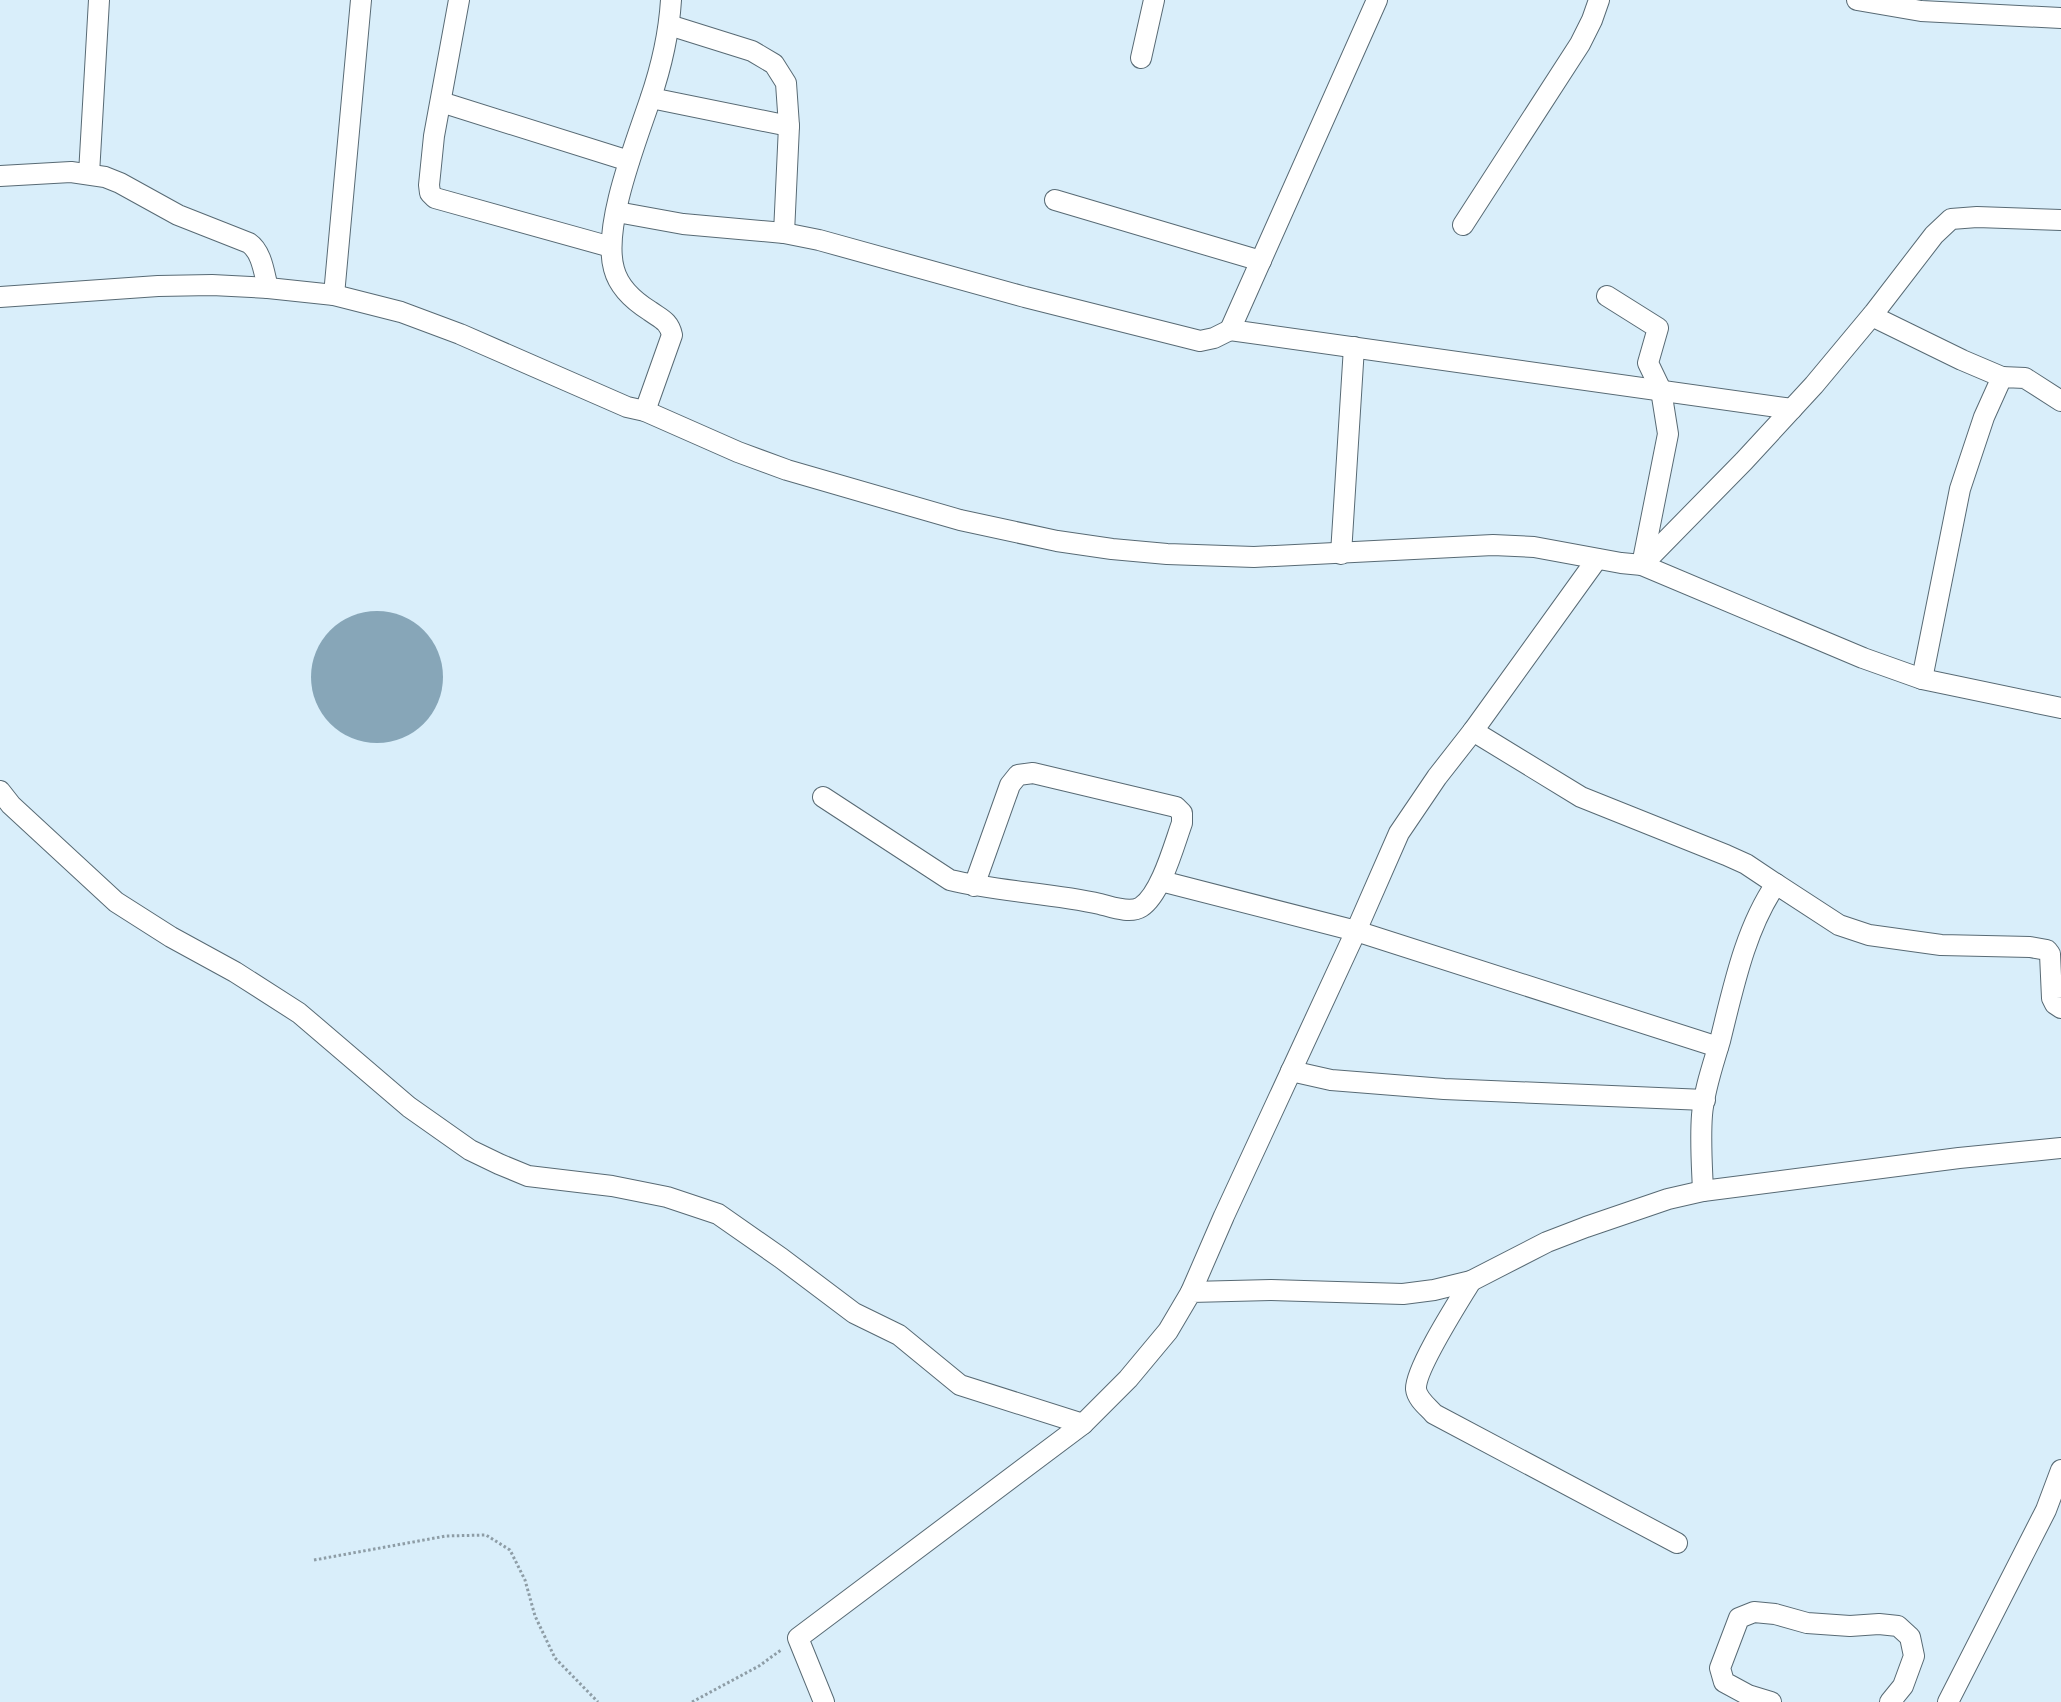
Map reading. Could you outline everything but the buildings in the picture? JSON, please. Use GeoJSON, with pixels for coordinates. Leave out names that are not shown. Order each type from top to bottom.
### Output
{"type":"FeatureCollection","features":[{"type":"Feature","properties":{"kind":"street"},"geometry":{"type":"LineString","coordinates":[[89,174],[99,0]]}},
{"type":"Feature","properties":{"kind":"street"},"geometry":{"type":"LineString","coordinates":[[334,295],[361,0]]}},
{"type":"Feature","properties":{"kind":"street"},"geometry":{"type":"LineString","coordinates":[[459,0],[441,102],[429,186],[430,192],[435,198],[611,247]]}},
{"type":"Feature","properties":{"kind":"street"},"geometry":{"type":"LineString","coordinates":[[645,411],[672,335],[671,328],[664,320],[650,312],[621,286],[614,269],[611,247],[629,161],[651,98],[669,25],[671,0]]}},
{"type":"Feature","properties":{"kind":"street"},"geometry":{"type":"LineString","coordinates":[[1141,58],[1154,0]]}},
{"type":"Feature","properties":{"kind":"street"},"geometry":{"type":"LineString","coordinates":[[1230,330],[1376,0]]}},
{"type":"Feature","properties":{"kind":"street"},"geometry":{"type":"LineString","coordinates":[[1463,225],[1580,44],[1592,20],[1599,0]]}},
{"type":"Feature","properties":{"kind":"street"},"geometry":{"type":"LineString","coordinates":[[1857,0],[1921,11],[1964,7],[2061,18]]}},
{"type":"Feature","properties":{"kind":"street"},"geometry":{"type":"LineString","coordinates":[[669,25],[752,51],[774,64],[786,83],[789,126],[784,233]]}},
{"type":"Feature","properties":{"kind":"street"},"geometry":{"type":"LineString","coordinates":[[651,98],[789,126]]}},
{"type":"Feature","properties":{"kind":"street"},"geometry":{"type":"LineString","coordinates":[[441,102],[629,161]]}},
{"type":"Feature","properties":{"kind":"street"},"geometry":{"type":"LineString","coordinates":[[0,176],[55,172],[89,174],[120,183],[178,215],[249,243],[257,253],[268,288]]}},
{"type":"Feature","properties":{"kind":"street"},"geometry":{"type":"LineString","coordinates":[[1055,200],[1261,261]]}},
{"type":"Feature","properties":{"kind":"street"},"geometry":{"type":"LineString","coordinates":[[617,212],[683,224],[784,233],[819,240],[1025,297],[1200,341],[1214,338],[1230,330],[1792,409]]}},
{"type":"Feature","properties":{"kind":"street"},"geometry":{"type":"LineString","coordinates":[[1642,565],[1792,409],[1872,316],[1934,235],[1951,219],[1977,217],[2061,220]]}},
{"type":"Feature","properties":{"kind":"street"},"geometry":{"type":"LineString","coordinates":[[0,296],[158,286],[212,285],[268,288],[334,295],[400,312],[426,321],[549,371],[627,407],[645,411],[738,452],[787,470],[960,520],[1057,541],[1167,554],[1254,557],[1493,546],[1534,547],[1642,565],[1770,617],[1863,658],[1922,679],[2061,708]]}},
{"type":"Feature","properties":{"kind":"street"},"geometry":{"type":"LineString","coordinates":[[1607,296],[1658,328],[1648,363],[1661,390],[1668,434],[1642,565]]}},
{"type":"Feature","properties":{"kind":"street"},"geometry":{"type":"LineString","coordinates":[[1872,316],[1962,360],[2002,377],[2025,378],[2061,401]]}},
{"type":"Feature","properties":{"kind":"street"},"geometry":{"type":"LineString","coordinates":[[1341,554],[1354,347]]}},
{"type":"Feature","properties":{"kind":"street"},"geometry":{"type":"LineString","coordinates":[[1922,679],[1960,489],[1984,417],[2002,377]]}},
{"type":"Feature","properties":{"kind":"street"},"geometry":{"type":"LineString","coordinates":[[824,1702],[798,1638],[1083,1424],[1128,1379],[1162,1338],[1192,1292],[1224,1216],[1356,931],[1399,833],[1437,777],[1473,731],[1597,559]]}},
{"type":"Feature","properties":{"kind":"street"},"geometry":{"type":"LineString","coordinates":[[1473,731],[1581,797],[1746,864],[1838,925],[1869,936],[1941,945],[2030,947],[2047,950],[2050,954],[2052,998],[2055,1004],[2061,1008]]}},
{"type":"Feature","properties":{"kind":"street"},"geometry":{"type":"LineString","coordinates":[[824,797],[950,880],[974,886],[1090,902],[1129,910],[1139,908],[1146,903],[1161,880],[1182,823],[1182,813],[1176,808],[1033,773],[1018,775],[1010,785],[974,886]]}},
{"type":"Feature","properties":{"kind":"street"},"geometry":{"type":"LineString","coordinates":[[0,792],[18,812],[116,902],[171,937],[236,972],[299,1013],[409,1107],[470,1150],[528,1176],[621,1187],[667,1197],[718,1214],[781,1258],[854,1313],[899,1335],[960,1385],[1083,1424]]}},
{"type":"Feature","properties":{"kind":"street"},"geometry":{"type":"LineString","coordinates":[[1161,880],[1356,931],[1718,1048]]}},
{"type":"Feature","properties":{"kind":"street"},"geometry":{"type":"LineString","coordinates":[[1703,1191],[1700,1136],[1705,1100],[1739,970],[1753,928],[1776,884]]}},
{"type":"Feature","properties":{"kind":"street"},"geometry":{"type":"LineString","coordinates":[[1291,1070],[1331,1080],[1444,1089],[1705,1100]]}},
{"type":"Feature","properties":{"kind":"street"},"geometry":{"type":"LineString","coordinates":[[1192,1292],[1271,1290],[1403,1294],[1434,1290],[1471,1281],[1547,1242],[1668,1199],[1703,1191],[1959,1158],[2061,1148]]}},
{"type":"Feature","properties":{"kind":"street"},"geometry":{"type":"LineString","coordinates":[[1471,1281],[1420,1370],[1416,1390],[1421,1400],[1434,1414],[1677,1543]]}},
{"type":"Feature","properties":{"kind":"street"},"geometry":{"type":"LineString","coordinates":[[1948,1702],[2046,1510],[2061,1470]]}},
{"type":"Feature","properties":{"kind":"street"},"geometry":{"type":"LineString","coordinates":[[1771,1702],[1748,1695],[1724,1682],[1720,1668],[1739,1618],[1754,1612],[1775,1614],[1807,1623],[1850,1626],[1878,1624],[1898,1626],[1910,1637],[1914,1656],[1903,1686],[1890,1702]]}},
{"type":"Feature","properties":{"kind":"path"},"geometry":{"type":"LineString","coordinates":[[314,1560],[446,1536],[486,1535],[510,1550],[524,1580],[535,1616],[556,1658],[598,1702]]}},
{"type":"Feature","properties":{"kind":"path"},"geometry":{"type":"LineString","coordinates":[[692,1702],[759,1666],[798,1638]]}},
{"type":"Feature","properties":{"kind":"water"},"geometry":{"type":"Polygon","coordinates":[[[377,611],[402,616],[413,622],[423,631],[432,641],[438,652],[443,677],[438,702],[432,713],[423,723],[413,732],[402,738],[377,743],[352,738],[341,732],[331,723],[322,713],[316,702],[311,677],[316,652],[322,641],[331,631],[341,622],[352,616],[377,611]]]}}]}
